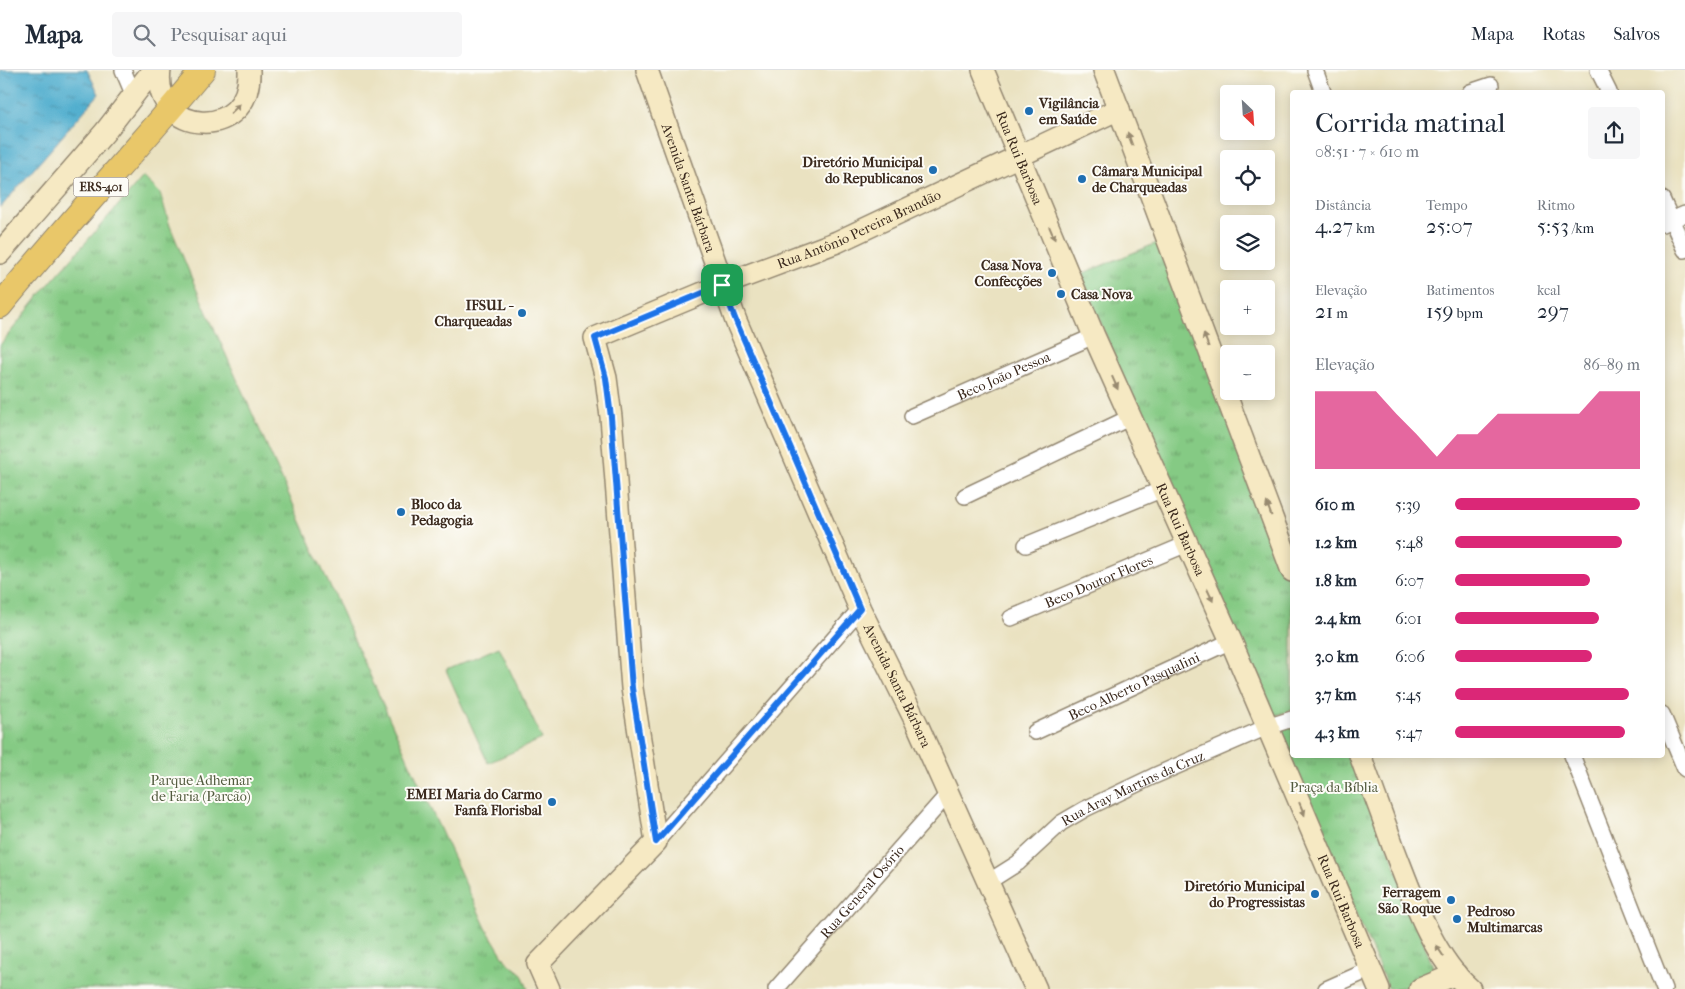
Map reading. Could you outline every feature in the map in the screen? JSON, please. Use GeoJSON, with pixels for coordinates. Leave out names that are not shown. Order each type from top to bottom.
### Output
{"type":"FeatureCollection","features":[{"type":"Feature","properties":{"kind":"main road","name":"ERS-401"},"geometry":{"type":"LineString","coordinates":[[0,306],[203,70]]}},
{"type":"Feature","properties":{"kind":"street"},"geometry":{"type":"LineString","coordinates":[[123,70],[134,96]]}},
{"type":"Feature","properties":{"kind":"street"},"geometry":{"type":"LineString","coordinates":[[0,253],[105,132],[152,71],[159,79],[161,92],[171,109],[181,117],[196,122],[211,122],[226,118],[237,109],[246,97],[250,83],[249,70]]}},
{"type":"Feature","properties":{"kind":"street","name":"Avenida Santa Bárbara"},"geometry":{"type":"LineString","coordinates":[[647,70],[736,321],[860,609],[917,724],[1036,989]]}},
{"type":"Feature","properties":{"kind":"street","name":"Rua Rui Barbosa"},"geometry":{"type":"LineString","coordinates":[[983,70],[1094,336],[1231,641],[1379,989]]}},
{"type":"Feature","properties":{"kind":"street"},"geometry":{"type":"LineString","coordinates":[[1104,70],[1290,566]]}},
{"type":"Feature","properties":{"kind":"street"},"geometry":{"type":"LineString","coordinates":[[1315,70],[1322,90]]}},
{"type":"Feature","properties":{"kind":"street"},"geometry":{"type":"LineString","coordinates":[[1600,71],[1608,90]]}},
{"type":"Feature","properties":{"kind":"street"},"geometry":{"type":"LineString","coordinates":[[1475,90],[1491,84]]}},
{"type":"Feature","properties":{"kind":"street","name":"Rua Antônio Pereira Brandão"},"geometry":{"type":"LineString","coordinates":[[656,842],[632,688],[611,417],[606,378],[595,338],[722,285],[838,242],[1119,109]]}},
{"type":"Feature","properties":{"kind":"street"},"geometry":{"type":"LineString","coordinates":[[1665,205],[1673,219],[1685,250]]}},
{"type":"Feature","properties":{"kind":"street","name":"Beco João Pessoa"},"geometry":{"type":"LineString","coordinates":[[912,416],[1094,336]]}},
{"type":"Feature","properties":{"kind":"street"},"geometry":{"type":"LineString","coordinates":[[965,496],[1131,417]]}},
{"type":"Feature","properties":{"kind":"street"},"geometry":{"type":"LineString","coordinates":[[1026,545],[1162,489]]}},
{"type":"Feature","properties":{"kind":"street","name":"Beco Doutor Flores"},"geometry":{"type":"LineString","coordinates":[[1011,618],[1187,544]]}},
{"type":"Feature","properties":{"kind":"street"},"geometry":{"type":"LineString","coordinates":[[549,989],[538,964],[656,842],[860,609]]}},
{"type":"Feature","properties":{"kind":"street","name":"Beco Alberto Pasqualini"},"geometry":{"type":"LineString","coordinates":[[1035,732],[1231,641]]}},
{"type":"Feature","properties":{"kind":"street","name":"Rua Aray Martins da Cruz"},"geometry":{"type":"LineString","coordinates":[[988,882],[1018,862],[1061,823],[1086,808],[1267,727],[1290,720]]}},
{"type":"Feature","properties":{"kind":"street"},"geometry":{"type":"LineString","coordinates":[[1665,721],[1685,770]]}},
{"type":"Feature","properties":{"kind":"street"},"geometry":{"type":"LineString","coordinates":[[1361,758],[1402,870],[1429,933],[1456,974],[1470,989]]}},
{"type":"Feature","properties":{"kind":"street"},"geometry":{"type":"LineString","coordinates":[[1573,758],[1664,989]]}},
{"type":"Feature","properties":{"kind":"street","name":"Rua General Osório"},"geometry":{"type":"LineString","coordinates":[[776,989],[948,794]]}},
{"type":"Feature","properties":{"kind":"street"},"geometry":{"type":"LineString","coordinates":[[1326,989],[1371,969]]}},
{"type":"Feature","properties":{"kind":"street"},"geometry":{"type":"LineString","coordinates":[[1420,989],[1456,974]]}},
{"type":"Feature","properties":{"kind":"green space","name":"Parque Adhemar de Faria (Parcão)"},"geometry":{"type":"Polygon","coordinates":[[[143,177],[160,193],[170,226],[195,286],[409,762],[486,928],[506,961],[522,974],[528,989],[0,989],[0,345],[43,291],[143,177]]]}},
{"type":"Feature","properties":{"kind":"green space"},"geometry":{"type":"Polygon","coordinates":[[[1162,241],[1290,585],[1290,711],[1272,717],[1124,380],[1081,274],[1162,241]]]}},
{"type":"Feature","properties":{"kind":"green space"},"geometry":{"type":"Polygon","coordinates":[[[499,647],[542,739],[488,763],[446,670],[499,647]]]}},
{"type":"Feature","properties":{"kind":"green space","name":"Praça da Bíblia"},"geometry":{"type":"Polygon","coordinates":[[[1290,727],[1290,758],[1355,758],[1433,967],[1431,973],[1422,982],[1408,987],[1388,988],[1278,731],[1290,727]]]}},
{"type":"Feature","properties":{"kind":"water"},"geometry":{"type":"Polygon","coordinates":[[[0,70],[87,70],[99,94],[0,208],[0,70]]]}},
{"type":"Feature","properties":{"kind":"place","name":"Vigilância em Saúde"},"geometry":{"type":"Point","coordinates":[1029,111]}},
{"type":"Feature","properties":{"kind":"place","name":"Diretório Municipal do Republicanos"},"geometry":{"type":"Point","coordinates":[933,170]}},
{"type":"Feature","properties":{"kind":"place","name":"Câmara Municipal de Charqueadas"},"geometry":{"type":"Point","coordinates":[1082,179]}},
{"type":"Feature","properties":{"kind":"place","name":"Casa Nova Confecções"},"geometry":{"type":"Point","coordinates":[1052,273]}},
{"type":"Feature","properties":{"kind":"place","name":"Casa Nova"},"geometry":{"type":"Point","coordinates":[1061,294]}},
{"type":"Feature","properties":{"kind":"place","name":"IFSUL - Charqueadas"},"geometry":{"type":"Point","coordinates":[522,313]}},
{"type":"Feature","properties":{"kind":"place","name":"Bloco da Pedagogia"},"geometry":{"type":"Point","coordinates":[401,512]}},
{"type":"Feature","properties":{"kind":"place","name":"EMEI Maria do Carmo Fanfa Florisbal"},"geometry":{"type":"Point","coordinates":[552,802]}},
{"type":"Feature","properties":{"kind":"place","name":"Diretório Municipal do Progressistas"},"geometry":{"type":"Point","coordinates":[1315,894]}},
{"type":"Feature","properties":{"kind":"place","name":"Ferragem São Roque"},"geometry":{"type":"Point","coordinates":[1451,900]}},
{"type":"Feature","properties":{"kind":"place","name":"Pedroso Multimarcas"},"geometry":{"type":"Point","coordinates":[1457,919]}},
{"type":"Feature","properties":{"kind":"route"},"geometry":{"type":"LineString","coordinates":[[722,285],[860,609],[656,842],[632,688],[611,417],[606,378],[595,338],[722,285]]}}]}
